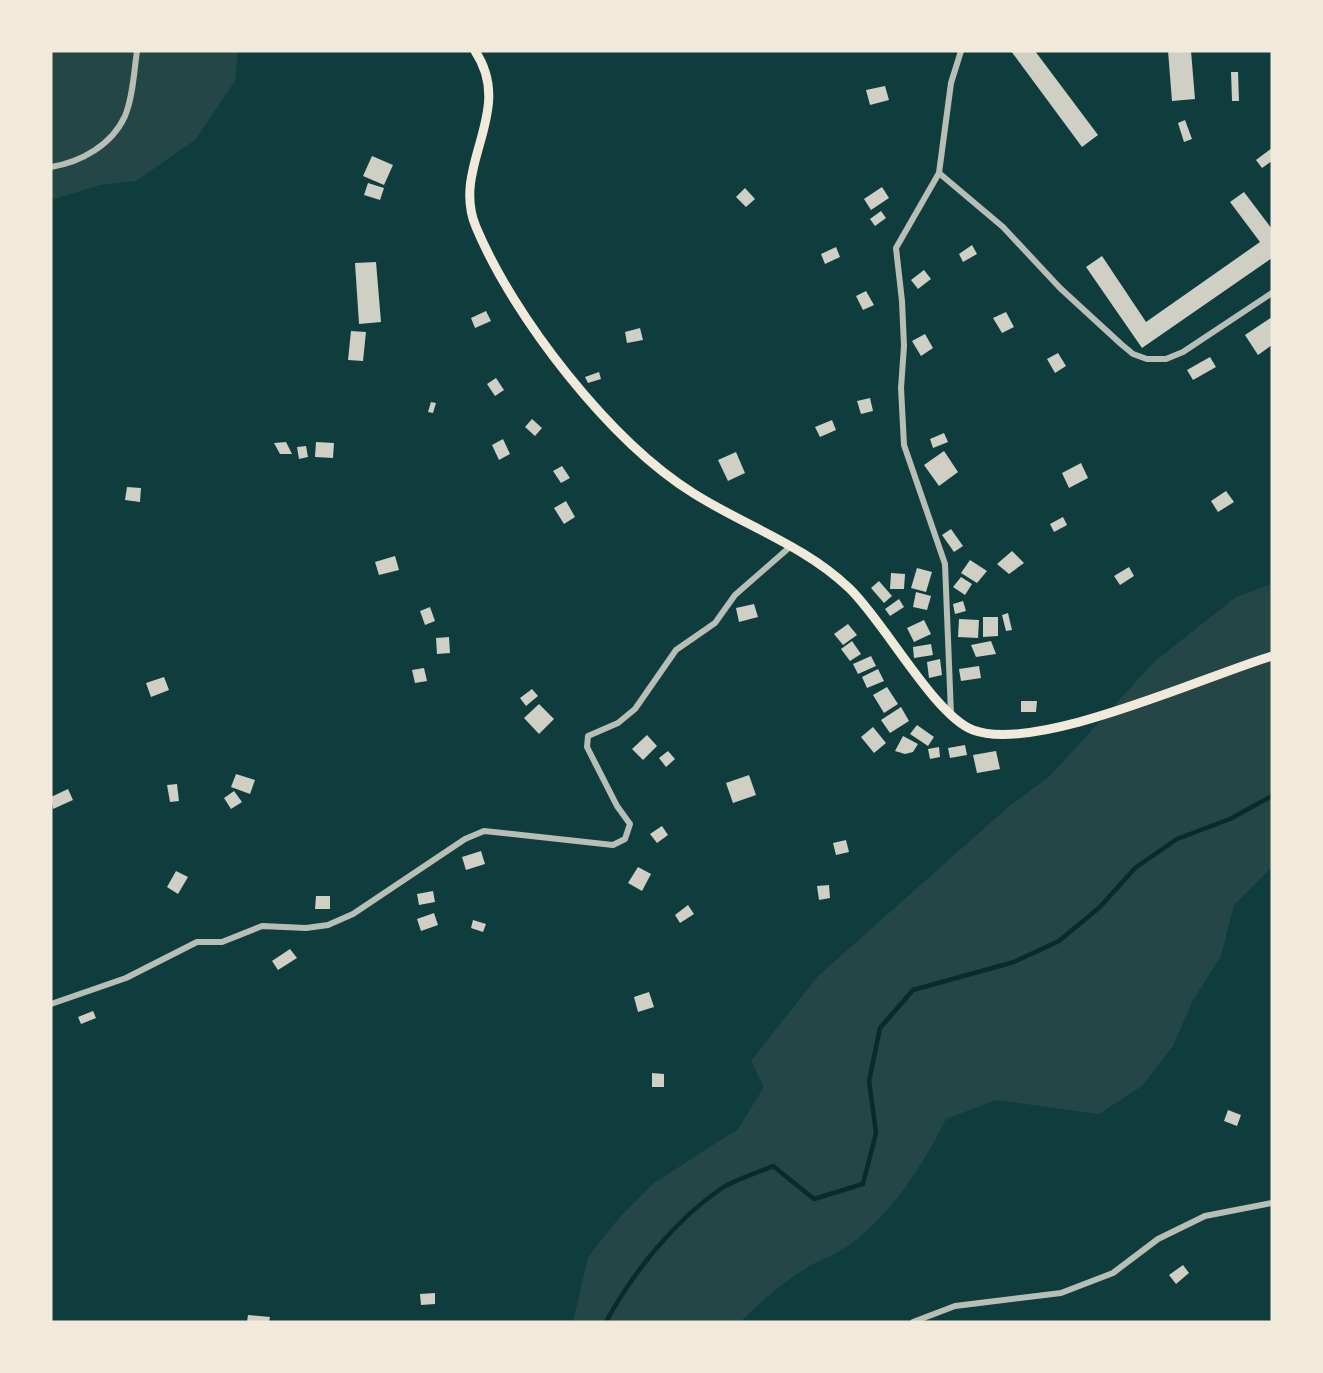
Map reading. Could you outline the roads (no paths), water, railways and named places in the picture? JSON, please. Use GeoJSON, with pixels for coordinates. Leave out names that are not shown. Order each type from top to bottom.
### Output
{"type":"FeatureCollection","features":[{"type":"Feature","properties":{"kind":"main road"},"geometry":{"type":"LineString","coordinates":[[475,51],[489,81],[489,104],[468,194],[474,224],[514,298],[541,341],[652,465],[694,494],[791,546],[849,588],[878,620],[932,694],[951,714],[972,730],[991,733],[1033,732],[1124,709],[1227,670],[1272,656]]}},
{"type":"Feature","properties":{"kind":"street"},"geometry":{"type":"LineString","coordinates":[[51,167],[64,165],[101,148],[125,116],[137,51]]}},
{"type":"Feature","properties":{"kind":"street"},"geometry":{"type":"LineString","coordinates":[[951,714],[945,564],[904,446],[901,388],[904,346],[896,248],[939,173],[951,83],[961,51]]}},
{"type":"Feature","properties":{"kind":"street"},"geometry":{"type":"LineString","coordinates":[[939,173],[1003,227],[1060,288],[1133,354],[1147,359],[1166,359],[1183,352],[1272,293]]}},
{"type":"Feature","properties":{"kind":"street"},"geometry":{"type":"LineString","coordinates":[[51,1004],[126,978],[197,942],[222,942],[262,926],[306,928],[328,925],[353,914],[465,839],[484,831],[613,845],[625,839],[630,824],[617,806],[587,747],[588,736],[618,723],[635,709],[676,650],[715,623],[735,595],[791,546]]}},
{"type":"Feature","properties":{"kind":"street"},"geometry":{"type":"LineString","coordinates":[[913,1322],[955,1306],[1061,1293],[1113,1273],[1158,1239],[1205,1216],[1272,1203]]}},
{"type":"Feature","properties":{"kind":"waterway"},"geometry":{"type":"LineString","coordinates":[[606,1322],[629,1284],[656,1248],[688,1215],[722,1188],[773,1166],[814,1199],[863,1184],[876,1133],[869,1081],[880,1028],[913,990],[1014,962],[1059,941],[1100,907],[1135,868],[1177,839],[1230,819],[1272,796]]}}]}
